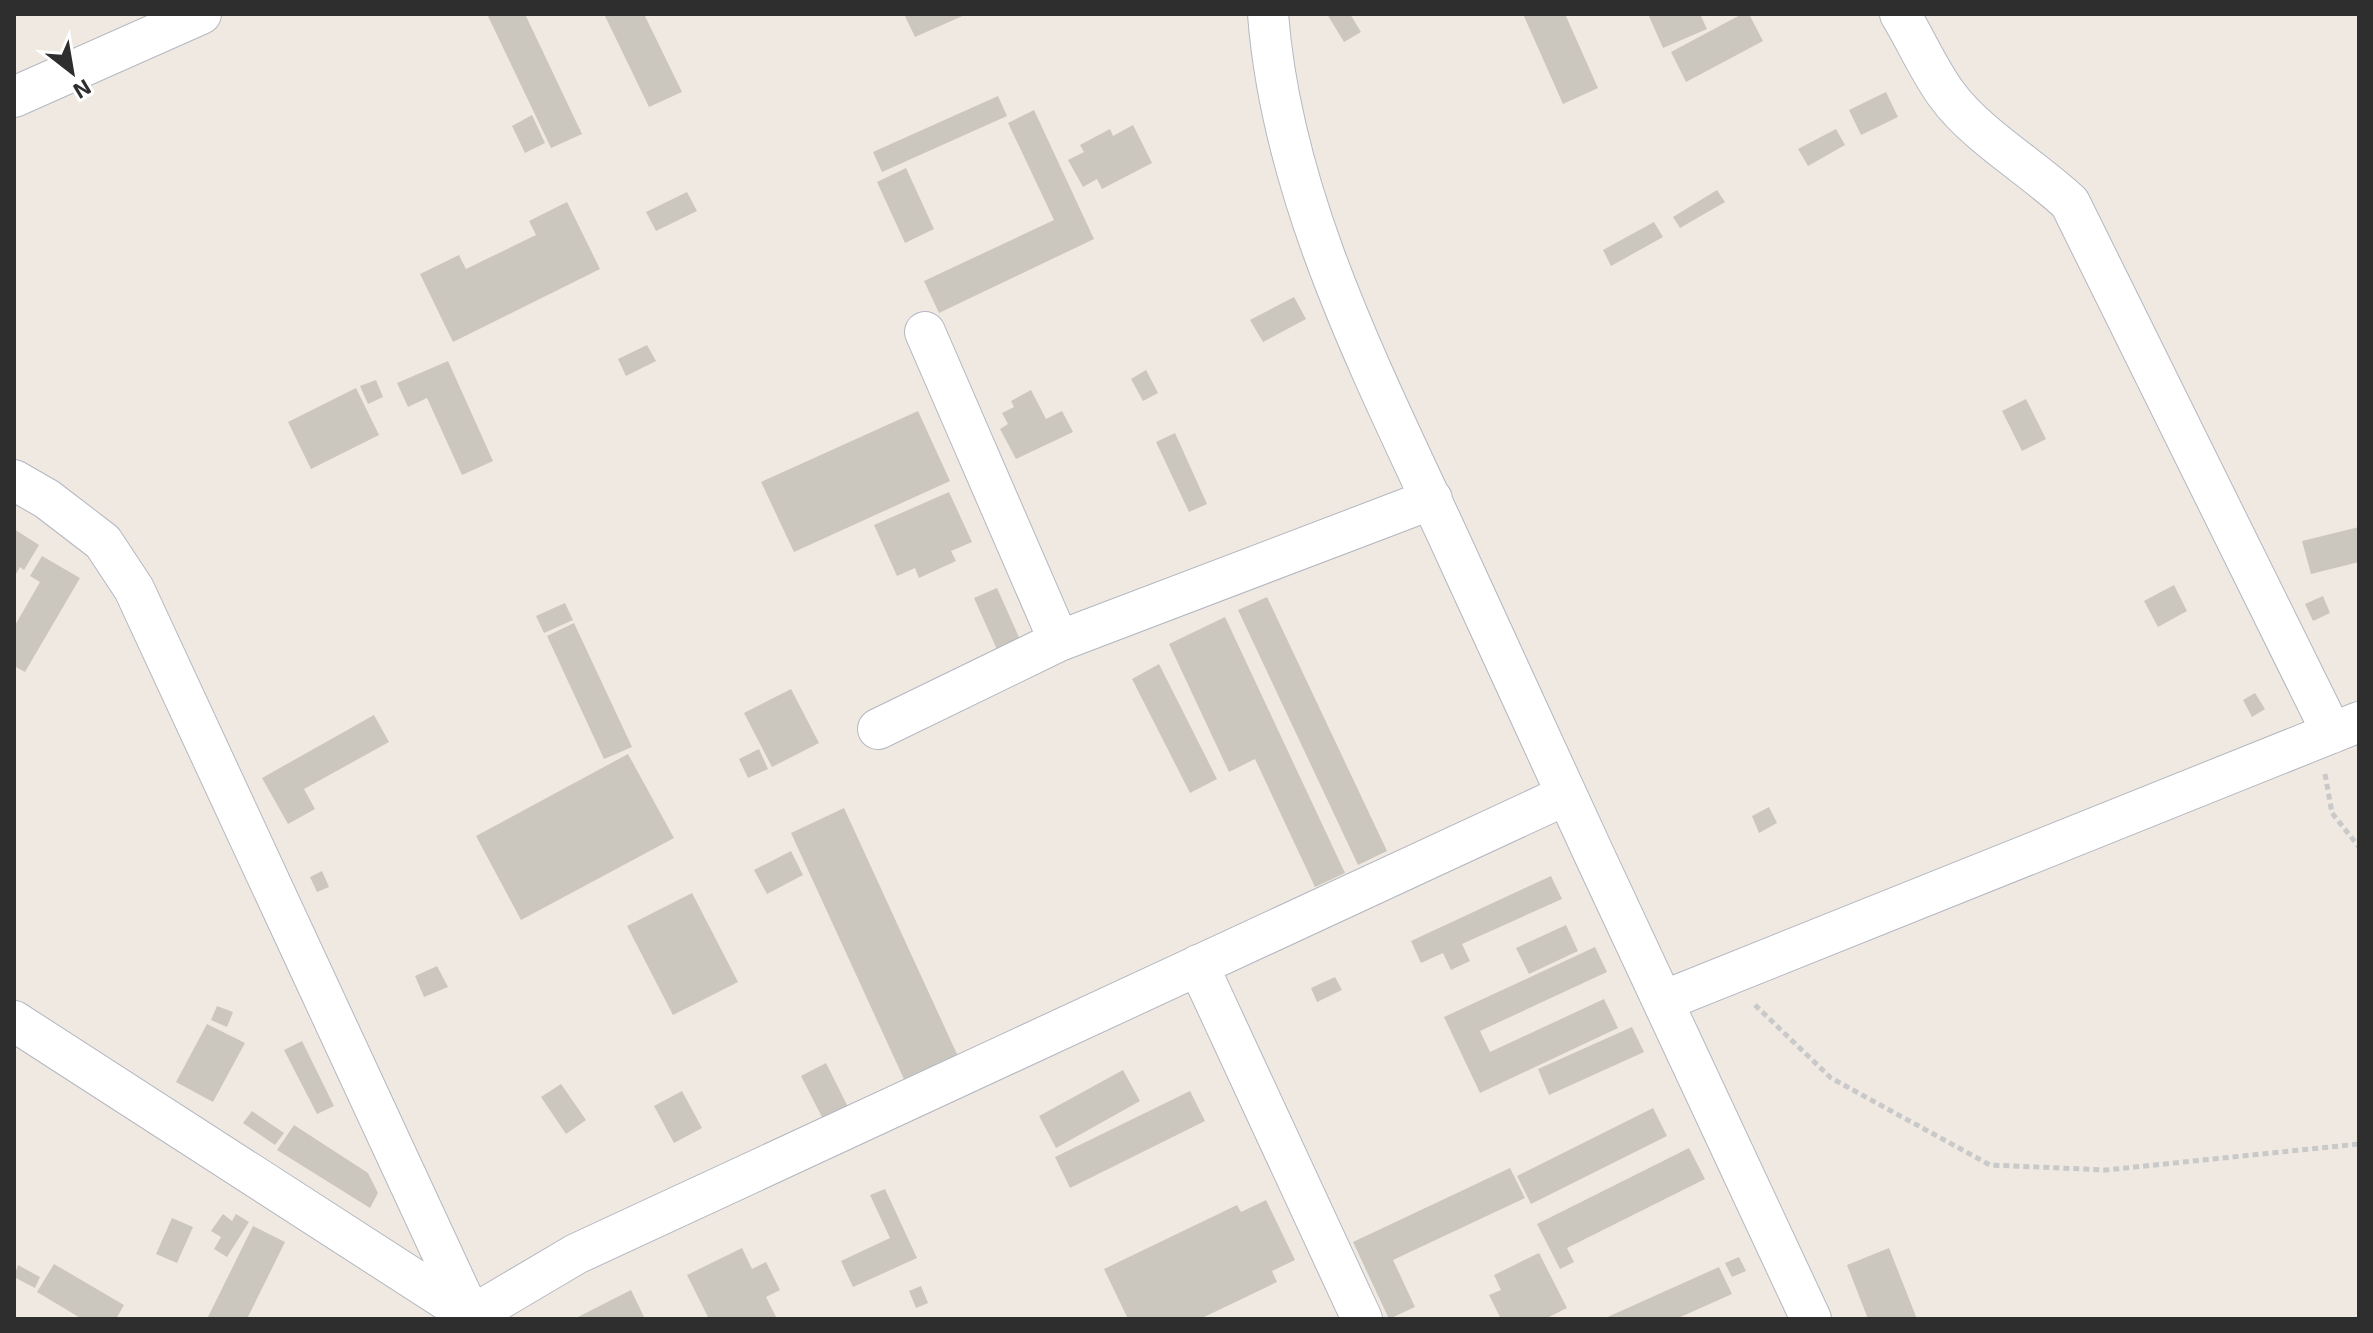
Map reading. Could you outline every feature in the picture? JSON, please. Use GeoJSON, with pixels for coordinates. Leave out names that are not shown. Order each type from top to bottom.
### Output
{"type":"FeatureCollection","features":[{"type":"Feature","properties":{"kind":"street"},"geometry":{"type":"LineString","coordinates":[[14,97],[201,14]]}},
{"type":"Feature","properties":{"kind":"street"},"geometry":{"type":"LineString","coordinates":[[1268,14],[1293,165],[1355,331],[1566,795],[1811,1319]]}},
{"type":"Feature","properties":{"kind":"street"},"geometry":{"type":"LineString","coordinates":[[1663,1001],[2345,728],[2070,203],[2035,170],[1992,141],[1948,96],[1900,14]]}},
{"type":"Feature","properties":{"kind":"street"},"geometry":{"type":"LineString","coordinates":[[925,332],[1059,641]]}},
{"type":"Feature","properties":{"kind":"street"},"geometry":{"type":"LineString","coordinates":[[14,480],[47,499],[103,542],[134,589],[472,1318]]}},
{"type":"Feature","properties":{"kind":"street"},"geometry":{"type":"LineString","coordinates":[[878,729],[1059,641],[1432,499]]}},
{"type":"Feature","properties":{"kind":"street"},"geometry":{"type":"LineString","coordinates":[[472,1318],[576,1254],[1566,795]]}},
{"type":"Feature","properties":{"kind":"street"},"geometry":{"type":"LineString","coordinates":[[1198,965],[1362,1319]]}},
{"type":"Feature","properties":{"kind":"street"},"geometry":{"type":"LineString","coordinates":[[14,1021],[472,1318]]}},
{"type":"Feature","properties":{"kind":"path"},"geometry":{"type":"LineString","coordinates":[[2345,728],[2325,771],[2332,813],[2359,847]]}},
{"type":"Feature","properties":{"kind":"path"},"geometry":{"type":"LineString","coordinates":[[1725,976],[1831,1078],[1990,1165],[2106,1170],[2359,1144]]}},
{"type":"Feature","properties":{"kind":"building"},"geometry":{"type":"Polygon","coordinates":[[[487,14],[525,14],[582,134],[551,148],[487,14]]]}},
{"type":"Feature","properties":{"kind":"building"},"geometry":{"type":"Polygon","coordinates":[[[604,14],[644,14],[682,92],[649,107],[604,14]]]}},
{"type":"Feature","properties":{"kind":"building"},"geometry":{"type":"Polygon","coordinates":[[[904,14],[967,14],[915,37],[904,14]]]}},
{"type":"Feature","properties":{"kind":"building"},"geometry":{"type":"Polygon","coordinates":[[[1327,14],[1350,14],[1361,32],[1344,42],[1327,14]]]}},
{"type":"Feature","properties":{"kind":"building"},"geometry":{"type":"Polygon","coordinates":[[[1523,14],[1565,14],[1598,88],[1563,104],[1523,14]]]}},
{"type":"Feature","properties":{"kind":"building"},"geometry":{"type":"Polygon","coordinates":[[[1648,14],[1700,14],[1707,29],[1663,48],[1648,14]]]}},
{"type":"Feature","properties":{"kind":"building"},"geometry":{"type":"Polygon","coordinates":[[[1742,14],[1749,14],[1763,41],[1686,82],[1671,52],[1742,14]]]}},
{"type":"Feature","properties":{"kind":"building"},"geometry":{"type":"Polygon","coordinates":[[[1886,92],[1898,117],[1861,135],[1849,110],[1886,92]]]}},
{"type":"Feature","properties":{"kind":"building"},"geometry":{"type":"Polygon","coordinates":[[[998,96],[1007,116],[882,172],[873,152],[998,96]]]}},
{"type":"Feature","properties":{"kind":"building"},"geometry":{"type":"Polygon","coordinates":[[[1034,110],[1094,239],[939,313],[924,281],[1054,220],[1008,123],[1034,110]]]}},
{"type":"Feature","properties":{"kind":"building"},"geometry":{"type":"Polygon","coordinates":[[[532,115],[545,143],[525,153],[512,126],[532,115]]]}},
{"type":"Feature","properties":{"kind":"building"},"geometry":{"type":"Polygon","coordinates":[[[1133,125],[1152,163],[1102,189],[1097,179],[1083,187],[1068,160],[1084,152],[1080,145],[1110,129],[1113,136],[1133,125]]]}},
{"type":"Feature","properties":{"kind":"building"},"geometry":{"type":"Polygon","coordinates":[[[1836,129],[1845,145],[1808,166],[1798,149],[1836,129]]]}},
{"type":"Feature","properties":{"kind":"building"},"geometry":{"type":"Polygon","coordinates":[[[906,168],[934,229],[905,243],[877,182],[906,168]]]}},
{"type":"Feature","properties":{"kind":"building"},"geometry":{"type":"Polygon","coordinates":[[[1717,190],[1725,202],[1680,228],[1673,217],[1717,190]]]}},
{"type":"Feature","properties":{"kind":"building"},"geometry":{"type":"Polygon","coordinates":[[[687,192],[697,211],[656,231],[646,212],[687,192]]]}},
{"type":"Feature","properties":{"kind":"building"},"geometry":{"type":"Polygon","coordinates":[[[567,202],[600,269],[453,342],[420,274],[459,255],[466,269],[536,235],[529,221],[567,202]]]}},
{"type":"Feature","properties":{"kind":"building"},"geometry":{"type":"Polygon","coordinates":[[[1654,222],[1663,237],[1611,266],[1603,250],[1654,222]]]}},
{"type":"Feature","properties":{"kind":"building"},"geometry":{"type":"Polygon","coordinates":[[[1294,297],[1306,319],[1263,342],[1250,320],[1294,297]]]}},
{"type":"Feature","properties":{"kind":"building"},"geometry":{"type":"Polygon","coordinates":[[[647,345],[656,361],[626,376],[618,359],[647,345]]]}},
{"type":"Feature","properties":{"kind":"building"},"geometry":{"type":"Polygon","coordinates":[[[448,361],[493,461],[462,475],[427,398],[408,407],[397,383],[448,361]]]}},
{"type":"Feature","properties":{"kind":"building"},"geometry":{"type":"Polygon","coordinates":[[[1146,370],[1158,393],[1143,401],[1131,379],[1146,370]]]}},
{"type":"Feature","properties":{"kind":"building"},"geometry":{"type":"Polygon","coordinates":[[[376,380],[383,397],[368,404],[360,386],[376,380]]]}},
{"type":"Feature","properties":{"kind":"building"},"geometry":{"type":"Polygon","coordinates":[[[356,388],[379,435],[311,469],[288,422],[356,388]]]}},
{"type":"Feature","properties":{"kind":"building"},"geometry":{"type":"Polygon","coordinates":[[[1031,390],[1046,419],[1062,411],[1073,432],[1016,459],[1000,429],[1008,424],[1002,413],[1014,407],[1011,401],[1031,390]]]}},
{"type":"Feature","properties":{"kind":"building"},"geometry":{"type":"Polygon","coordinates":[[[2026,399],[2046,439],[2022,451],[2002,411],[2026,399]]]}},
{"type":"Feature","properties":{"kind":"building"},"geometry":{"type":"Polygon","coordinates":[[[918,411],[950,481],[794,552],[761,482],[918,411]]]}},
{"type":"Feature","properties":{"kind":"building"},"geometry":{"type":"Polygon","coordinates":[[[1175,433],[1207,504],[1189,512],[1156,442],[1175,433]]]}},
{"type":"Feature","properties":{"kind":"building"},"geometry":{"type":"Polygon","coordinates":[[[949,492],[972,542],[951,551],[956,561],[919,578],[915,568],[897,576],[874,525],[949,492]]]}},
{"type":"Feature","properties":{"kind":"building"},"geometry":{"type":"Polygon","coordinates":[[[2359,527],[2359,562],[2311,574],[2302,541],[2359,527]]]}},
{"type":"Feature","properties":{"kind":"building"},"geometry":{"type":"Polygon","coordinates":[[[14,529],[39,545],[24,570],[20,567],[14,578],[14,529]]]}},
{"type":"Feature","properties":{"kind":"building"},"geometry":{"type":"Polygon","coordinates":[[[42,556],[80,578],[25,672],[14,666],[14,627],[40,582],[30,576],[42,556]]]}},
{"type":"Feature","properties":{"kind":"building"},"geometry":{"type":"Polygon","coordinates":[[[2174,585],[2187,611],[2158,627],[2144,601],[2174,585]]]}},
{"type":"Feature","properties":{"kind":"building"},"geometry":{"type":"Polygon","coordinates":[[[997,588],[1022,644],[999,654],[974,598],[997,588]]]}},
{"type":"Feature","properties":{"kind":"building"},"geometry":{"type":"Polygon","coordinates":[[[2323,596],[2330,613],[2313,621],[2305,604],[2323,596]]]}},
{"type":"Feature","properties":{"kind":"building"},"geometry":{"type":"Polygon","coordinates":[[[1267,597],[1387,851],[1358,865],[1238,610],[1267,597]]]}},
{"type":"Feature","properties":{"kind":"building"},"geometry":{"type":"Polygon","coordinates":[[[565,603],[573,620],[544,633],[536,616],[565,603]]]}},
{"type":"Feature","properties":{"kind":"building"},"geometry":{"type":"Polygon","coordinates":[[[1225,617],[1345,873],[1315,887],[1255,759],[1229,772],[1169,644],[1225,617]]]}},
{"type":"Feature","properties":{"kind":"building"},"geometry":{"type":"Polygon","coordinates":[[[574,623],[632,747],[604,759],[547,636],[574,623]]]}},
{"type":"Feature","properties":{"kind":"building"},"geometry":{"type":"Polygon","coordinates":[[[1159,664],[1217,779],[1190,793],[1132,679],[1159,664]]]}},
{"type":"Feature","properties":{"kind":"building"},"geometry":{"type":"Polygon","coordinates":[[[791,689],[819,743],[772,767],[744,713],[791,689]]]}},
{"type":"Feature","properties":{"kind":"building"},"geometry":{"type":"Polygon","coordinates":[[[2255,693],[2265,709],[2252,717],[2243,700],[2255,693]]]}},
{"type":"Feature","properties":{"kind":"building"},"geometry":{"type":"Polygon","coordinates":[[[374,715],[389,742],[304,789],[315,809],[288,824],[262,778],[374,715]]]}},
{"type":"Feature","properties":{"kind":"building"},"geometry":{"type":"Polygon","coordinates":[[[759,749],[768,769],[748,778],[739,759],[759,749]]]}},
{"type":"Feature","properties":{"kind":"building"},"geometry":{"type":"Polygon","coordinates":[[[628,754],[674,838],[521,920],[476,836],[628,754]]]}},
{"type":"Feature","properties":{"kind":"building"},"geometry":{"type":"Polygon","coordinates":[[[1769,807],[1777,823],[1759,833],[1752,816],[1769,807]]]}},
{"type":"Feature","properties":{"kind":"building"},"geometry":{"type":"Polygon","coordinates":[[[844,808],[962,1065],[909,1090],[791,833],[844,808]]]}},
{"type":"Feature","properties":{"kind":"building"},"geometry":{"type":"Polygon","coordinates":[[[791,851],[803,875],[767,894],[754,870],[791,851]]]}},
{"type":"Feature","properties":{"kind":"building"},"geometry":{"type":"Polygon","coordinates":[[[322,871],[329,887],[317,892],[310,877],[322,871]]]}},
{"type":"Feature","properties":{"kind":"building"},"geometry":{"type":"Polygon","coordinates":[[[1551,876],[1562,899],[1462,944],[1470,961],[1451,970],[1443,953],[1421,963],[1411,941],[1551,876]]]}},
{"type":"Feature","properties":{"kind":"building"},"geometry":{"type":"Polygon","coordinates":[[[692,893],[738,982],[673,1015],[627,926],[692,893]]]}},
{"type":"Feature","properties":{"kind":"building"},"geometry":{"type":"Polygon","coordinates":[[[1566,925],[1578,951],[1529,974],[1516,948],[1566,925]]]}},
{"type":"Feature","properties":{"kind":"building"},"geometry":{"type":"Polygon","coordinates":[[[1595,947],[1607,972],[1480,1031],[1490,1052],[1604,999],[1618,1028],[1480,1093],[1444,1017],[1595,947]]]}},
{"type":"Feature","properties":{"kind":"building"},"geometry":{"type":"Polygon","coordinates":[[[437,966],[448,987],[424,997],[415,976],[437,966]]]}},
{"type":"Feature","properties":{"kind":"building"},"geometry":{"type":"Polygon","coordinates":[[[1335,977],[1342,990],[1317,1002],[1311,988],[1335,977]]]}},
{"type":"Feature","properties":{"kind":"building"},"geometry":{"type":"Polygon","coordinates":[[[217,1006],[233,1012],[227,1027],[211,1020],[217,1006]]]}},
{"type":"Feature","properties":{"kind":"building"},"geometry":{"type":"Polygon","coordinates":[[[207,1024],[245,1043],[213,1102],[176,1082],[207,1024]]]}},
{"type":"Feature","properties":{"kind":"building"},"geometry":{"type":"Polygon","coordinates":[[[1632,1027],[1644,1052],[1549,1095],[1538,1069],[1632,1027]]]}},
{"type":"Feature","properties":{"kind":"building"},"geometry":{"type":"Polygon","coordinates":[[[302,1041],[334,1106],[317,1114],[284,1050],[302,1041]]]}},
{"type":"Feature","properties":{"kind":"building"},"geometry":{"type":"Polygon","coordinates":[[[826,1063],[851,1113],[826,1125],[801,1076],[826,1063]]]}},
{"type":"Feature","properties":{"kind":"building"},"geometry":{"type":"Polygon","coordinates":[[[1123,1070],[1140,1101],[1056,1148],[1039,1116],[1123,1070]]]}},
{"type":"Feature","properties":{"kind":"building"},"geometry":{"type":"Polygon","coordinates":[[[561,1084],[586,1120],[566,1134],[541,1097],[561,1084]]]}},
{"type":"Feature","properties":{"kind":"building"},"geometry":{"type":"Polygon","coordinates":[[[682,1091],[702,1128],[674,1143],[654,1106],[682,1091]]]}},
{"type":"Feature","properties":{"kind":"building"},"geometry":{"type":"Polygon","coordinates":[[[1190,1091],[1205,1121],[1070,1188],[1055,1157],[1190,1091]]]}},
{"type":"Feature","properties":{"kind":"building"},"geometry":{"type":"Polygon","coordinates":[[[1653,1108],[1667,1136],[1531,1204],[1517,1176],[1653,1108]]]}},
{"type":"Feature","properties":{"kind":"building"},"geometry":{"type":"Polygon","coordinates":[[[252,1111],[284,1133],[275,1145],[243,1123],[252,1111]]]}},
{"type":"Feature","properties":{"kind":"building"},"geometry":{"type":"Polygon","coordinates":[[[294,1125],[368,1173],[378,1193],[370,1208],[277,1150],[294,1125]]]}},
{"type":"Feature","properties":{"kind":"building"},"geometry":{"type":"Polygon","coordinates":[[[1689,1148],[1705,1179],[1567,1248],[1574,1262],[1560,1269],[1537,1224],[1689,1148]]]}},
{"type":"Feature","properties":{"kind":"building"},"geometry":{"type":"Polygon","coordinates":[[[1510,1168],[1525,1198],[1393,1260],[1415,1307],[1389,1319],[1353,1242],[1510,1168]]]}},
{"type":"Feature","properties":{"kind":"building"},"geometry":{"type":"Polygon","coordinates":[[[885,1189],[917,1258],[853,1287],[841,1261],[890,1238],[870,1195],[885,1189]]]}},
{"type":"Feature","properties":{"kind":"building"},"geometry":{"type":"Polygon","coordinates":[[[1266,1200],[1295,1260],[1272,1271],[1277,1282],[1200,1319],[1128,1319],[1104,1269],[1237,1205],[1241,1212],[1266,1200]]]}},
{"type":"Feature","properties":{"kind":"building"},"geometry":{"type":"Polygon","coordinates":[[[223,1214],[232,1221],[236,1214],[249,1222],[227,1257],[214,1249],[221,1237],[211,1231],[223,1214]]]}},
{"type":"Feature","properties":{"kind":"building"},"geometry":{"type":"Polygon","coordinates":[[[172,1218],[193,1227],[177,1263],[156,1254],[172,1218]]]}},
{"type":"Feature","properties":{"kind":"building"},"geometry":{"type":"Polygon","coordinates":[[[253,1226],[285,1242],[247,1319],[207,1319],[253,1226]]]}},
{"type":"Feature","properties":{"kind":"building"},"geometry":{"type":"Polygon","coordinates":[[[742,1248],[752,1269],[766,1262],[780,1290],[766,1297],[777,1319],[709,1319],[687,1275],[742,1248]]]}},
{"type":"Feature","properties":{"kind":"building"},"geometry":{"type":"Polygon","coordinates":[[[1889,1248],[1917,1319],[1868,1319],[1847,1265],[1889,1248]]]}},
{"type":"Feature","properties":{"kind":"building"},"geometry":{"type":"Polygon","coordinates":[[[1539,1253],[1567,1308],[1545,1319],[1501,1319],[1489,1295],[1501,1290],[1494,1275],[1539,1253]]]}},
{"type":"Feature","properties":{"kind":"building"},"geometry":{"type":"Polygon","coordinates":[[[1739,1257],[1746,1271],[1732,1277],[1725,1263],[1739,1257]]]}},
{"type":"Feature","properties":{"kind":"building"},"geometry":{"type":"Polygon","coordinates":[[[54,1264],[124,1305],[116,1319],[82,1319],[37,1292],[54,1264]]]}},
{"type":"Feature","properties":{"kind":"building"},"geometry":{"type":"Polygon","coordinates":[[[18,1265],[40,1277],[35,1288],[14,1277],[18,1265]]]}},
{"type":"Feature","properties":{"kind":"building"},"geometry":{"type":"Polygon","coordinates":[[[1719,1267],[1732,1294],[1676,1319],[1603,1319],[1719,1267]]]}},
{"type":"Feature","properties":{"kind":"building"},"geometry":{"type":"Polygon","coordinates":[[[921,1286],[928,1303],[916,1308],[909,1291],[921,1286]]]}},
{"type":"Feature","properties":{"kind":"building"},"geometry":{"type":"Polygon","coordinates":[[[631,1290],[644,1317],[641,1319],[574,1319],[631,1290]]]}}]}
